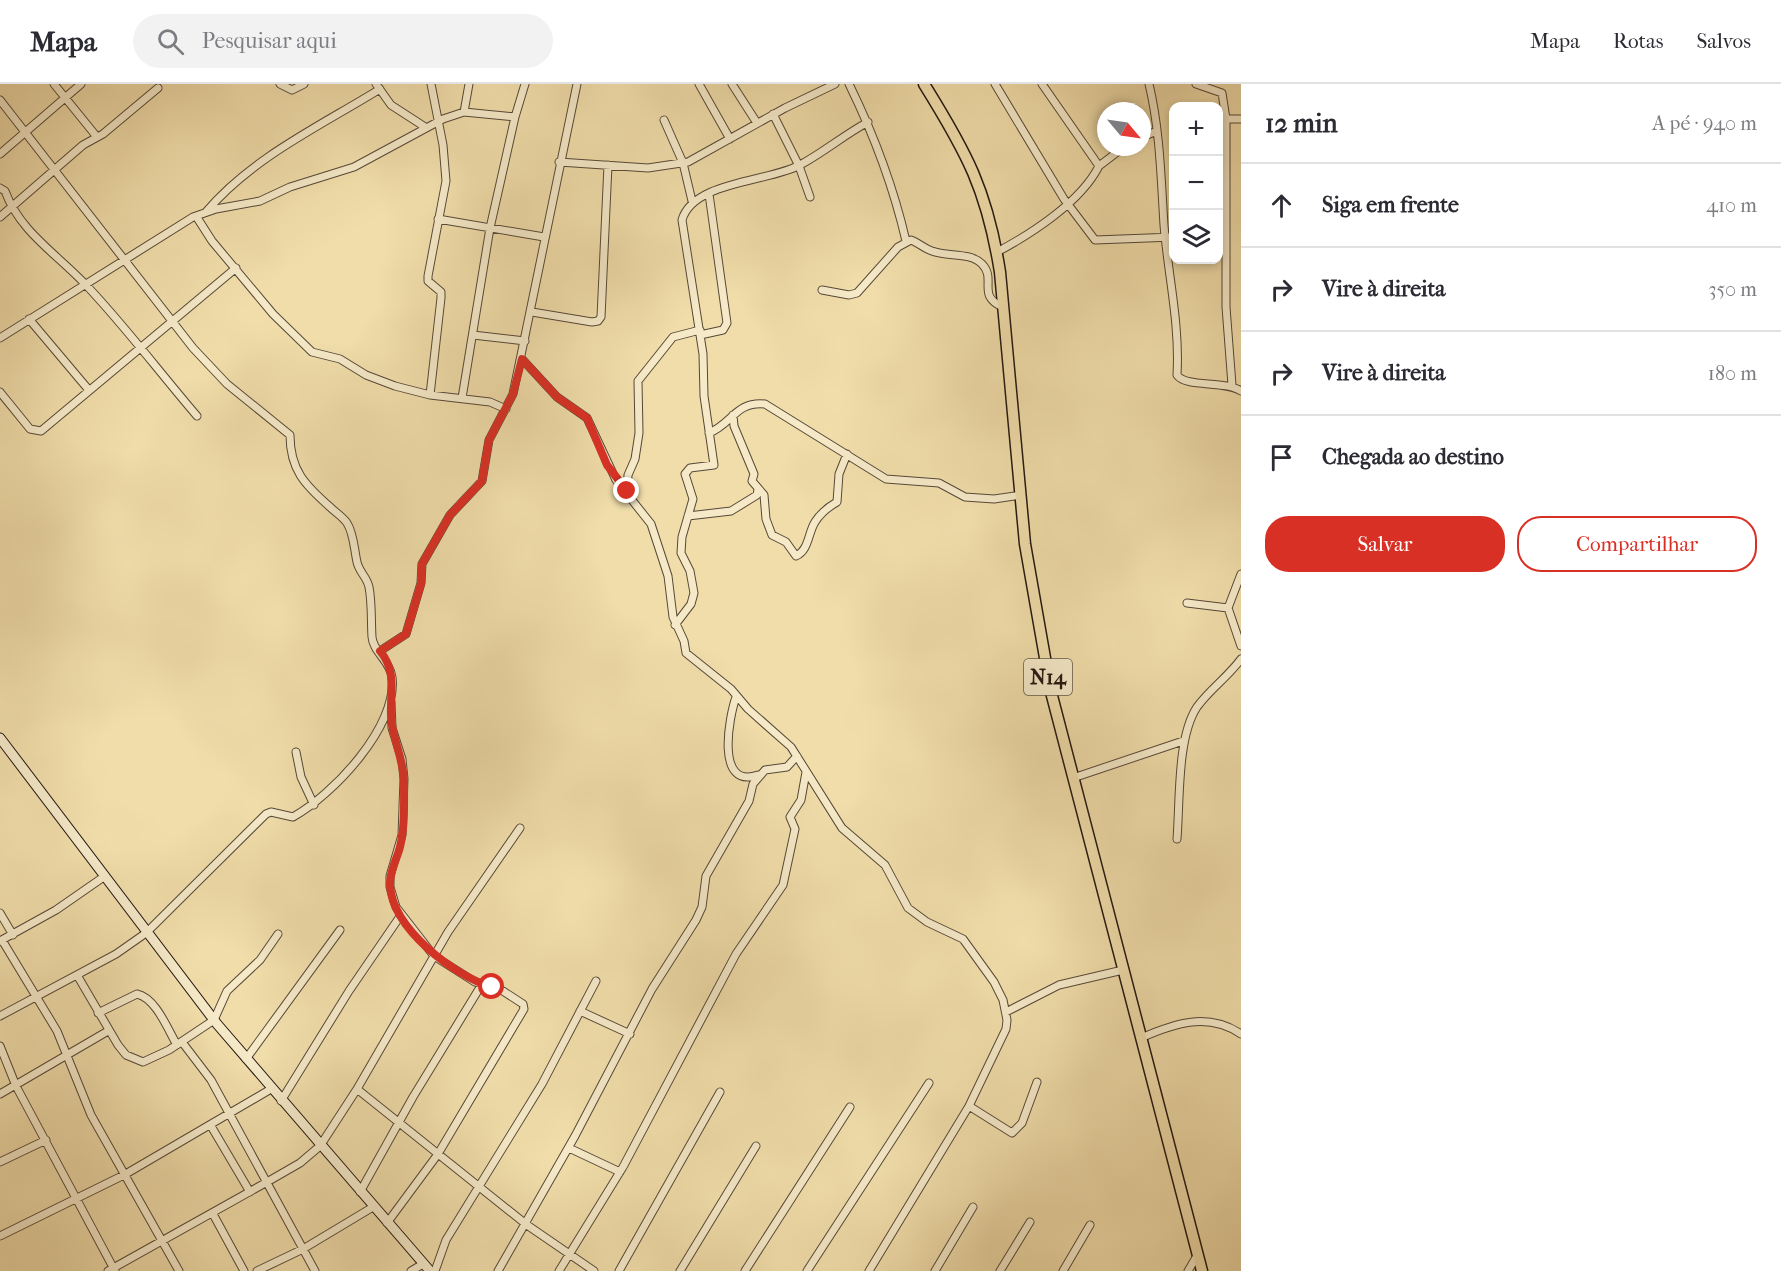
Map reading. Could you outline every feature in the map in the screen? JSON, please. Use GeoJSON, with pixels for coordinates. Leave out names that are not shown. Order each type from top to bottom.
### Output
{"type":"FeatureCollection","features":[{"type":"Feature","properties":{"kind":"main road","name":"N14"},"geometry":{"type":"LineString","coordinates":[[924,84],[966,153],[986,202],[997,252],[1025,544],[1040,640],[1073,778],[1202,1271]]}},
{"type":"Feature","properties":{"kind":"main road"},"geometry":{"type":"LineString","coordinates":[[0,738],[214,1020],[281,1101],[427,1267]]}},
{"type":"Feature","properties":{"kind":"street"},"geometry":{"type":"LineString","coordinates":[[54,84],[97,137]]}},
{"type":"Feature","properties":{"kind":"street"},"geometry":{"type":"LineString","coordinates":[[0,154],[81,84]]}},
{"type":"Feature","properties":{"kind":"street"},"geometry":{"type":"LineString","coordinates":[[280,84],[292,90],[304,84]]}},
{"type":"Feature","properties":{"kind":"street"},"geometry":{"type":"LineString","coordinates":[[430,395],[441,292],[428,281],[428,276],[446,167],[431,84]]}},
{"type":"Feature","properties":{"kind":"street"},"geometry":{"type":"LineString","coordinates":[[464,112],[469,84]]}},
{"type":"Feature","properties":{"kind":"street"},"geometry":{"type":"LineString","coordinates":[[462,398],[490,228],[515,117],[525,84]]}},
{"type":"Feature","properties":{"kind":"street"},"geometry":{"type":"LineString","coordinates":[[380,651],[406,634],[421,584],[422,564],[450,515],[482,481],[489,440],[506,410],[522,359],[559,162],[577,84]]}},
{"type":"Feature","properties":{"kind":"street"},"geometry":{"type":"LineString","coordinates":[[699,84],[730,139]]}},
{"type":"Feature","properties":{"kind":"street"},"geometry":{"type":"LineString","coordinates":[[732,84],[757,123]]}},
{"type":"Feature","properties":{"kind":"street"},"geometry":{"type":"LineString","coordinates":[[559,162],[648,168],[682,163],[835,84]]}},
{"type":"Feature","properties":{"kind":"street"},"geometry":{"type":"LineString","coordinates":[[849,84],[868,122],[890,179],[906,241]]}},
{"type":"Feature","properties":{"kind":"street"},"geometry":{"type":"LineString","coordinates":[[995,84],[1067,204],[1095,240],[1169,237]]}},
{"type":"Feature","properties":{"kind":"street"},"geometry":{"type":"LineString","coordinates":[[1042,84],[1099,166]]}},
{"type":"Feature","properties":{"kind":"street"},"geometry":{"type":"LineString","coordinates":[[1149,84],[1169,229]]}},
{"type":"Feature","properties":{"kind":"street"},"geometry":{"type":"LineString","coordinates":[[1196,84],[1222,93]]}},
{"type":"Feature","properties":{"kind":"street"},"geometry":{"type":"LineString","coordinates":[[1224,84],[1222,93],[1226,119],[1226,307],[1232,385]]}},
{"type":"Feature","properties":{"kind":"street"},"geometry":{"type":"LineString","coordinates":[[206,213],[219,197],[280,150],[378,87],[391,105],[425,127]]}},
{"type":"Feature","properties":{"kind":"street"},"geometry":{"type":"LineString","coordinates":[[0,217],[83,145],[97,137],[158,88]]}},
{"type":"Feature","properties":{"kind":"street"},"geometry":{"type":"LineString","coordinates":[[0,100],[172,323],[227,384],[286,430],[290,435],[292,461],[303,481],[309,490],[346,522],[359,570],[369,585],[373,641],[388,662],[392,675],[392,728],[402,759],[404,780],[402,835],[390,887],[401,915],[434,956],[482,984],[503,991],[523,1004],[524,1009],[438,1154],[387,1223]]}},
{"type":"Feature","properties":{"kind":"street"},"geometry":{"type":"LineString","coordinates":[[0,338],[196,216],[260,201],[290,187],[343,171],[425,127],[464,112],[515,117]]}},
{"type":"Feature","properties":{"kind":"street"},"geometry":{"type":"LineString","coordinates":[[773,114],[799,165],[810,197]]}},
{"type":"Feature","properties":{"kind":"street"},"geometry":{"type":"LineString","coordinates":[[1226,119],[1241,119]]}},
{"type":"Feature","properties":{"kind":"street"},"geometry":{"type":"LineString","coordinates":[[664,120],[682,163],[692,201]]}},
{"type":"Feature","properties":{"kind":"street"},"geometry":{"type":"LineString","coordinates":[[675,625],[691,604],[694,593],[690,571],[681,553],[693,499],[685,474],[690,468],[714,465],[704,396],[700,333],[682,220],[692,201],[799,165],[868,122]]}},
{"type":"Feature","properties":{"kind":"street"},"geometry":{"type":"LineString","coordinates":[[1151,133],[1157,131]]}},
{"type":"Feature","properties":{"kind":"street"},"geometry":{"type":"LineString","coordinates":[[997,252],[1039,227],[1067,204],[1099,166],[1112,156]]}},
{"type":"Feature","properties":{"kind":"street"},"geometry":{"type":"LineString","coordinates":[[532,312],[592,322],[598,321],[601,317],[608,165]]}},
{"type":"Feature","properties":{"kind":"street"},"geometry":{"type":"LineString","coordinates":[[0,188],[5,191],[11,209],[29,231],[85,284],[197,416]]}},
{"type":"Feature","properties":{"kind":"street"},"geometry":{"type":"LineString","coordinates":[[627,491],[628,475],[635,459],[639,432],[638,381],[673,337],[723,330],[727,323],[710,194]]}},
{"type":"Feature","properties":{"kind":"street"},"geometry":{"type":"LineString","coordinates":[[196,216],[273,314],[312,352],[340,359],[379,381],[430,395],[489,402],[506,410]]}},
{"type":"Feature","properties":{"kind":"street"},"geometry":{"type":"LineString","coordinates":[[438,219],[544,237]]}},
{"type":"Feature","properties":{"kind":"street"},"geometry":{"type":"LineString","coordinates":[[822,290],[849,295],[857,293],[906,241],[911,240],[932,251],[974,258],[985,267],[991,302],[1003,307]]}},
{"type":"Feature","properties":{"kind":"street"},"geometry":{"type":"LineString","coordinates":[[1172,264],[1177,375],[1184,382],[1232,385],[1241,391]]}},
{"type":"Feature","properties":{"kind":"street"},"geometry":{"type":"LineString","coordinates":[[0,392],[34,431],[41,431],[88,389],[172,323],[236,268]]}},
{"type":"Feature","properties":{"kind":"street"},"geometry":{"type":"LineString","coordinates":[[29,319],[88,389]]}},
{"type":"Feature","properties":{"kind":"street"},"geometry":{"type":"LineString","coordinates":[[474,335],[525,341]]}},
{"type":"Feature","properties":{"kind":"street"},"geometry":{"type":"LineString","coordinates":[[522,359],[557,397],[587,418],[607,465],[651,524],[668,576],[675,625],[684,641],[686,653],[718,678],[780,736],[797,756],[842,828],[885,865],[908,908],[927,922],[963,939],[994,982],[1006,1012],[1006,1029],[969,1106],[869,1271]]}},
{"type":"Feature","properties":{"kind":"street"},"geometry":{"type":"LineString","coordinates":[[709,433],[716,430],[745,405],[765,404],[886,480],[939,483],[965,497],[994,499],[1021,495]]}},
{"type":"Feature","properties":{"kind":"street"},"geometry":{"type":"LineString","coordinates":[[733,415],[735,426],[754,474],[752,481],[764,495],[766,519],[772,535],[786,542],[795,556],[801,554],[816,520],[837,501],[839,474],[847,454]]}},
{"type":"Feature","properties":{"kind":"street"},"geometry":{"type":"LineString","coordinates":[[688,516],[731,511],[752,499],[758,489]]}},
{"type":"Feature","properties":{"kind":"street"},"geometry":{"type":"LineString","coordinates":[[1241,574],[1228,608],[1241,646]]}},
{"type":"Feature","properties":{"kind":"street"},"geometry":{"type":"LineString","coordinates":[[1187,603],[1228,608]]}},
{"type":"Feature","properties":{"kind":"street"},"geometry":{"type":"LineString","coordinates":[[1177,839],[1183,741],[1196,709],[1241,659]]}},
{"type":"Feature","properties":{"kind":"street"},"geometry":{"type":"LineString","coordinates":[[736,697],[728,724],[727,751],[737,772],[743,777],[758,776]]}},
{"type":"Feature","properties":{"kind":"street"},"geometry":{"type":"LineString","coordinates":[[0,1016],[117,954],[146,933],[266,814],[271,812],[293,817],[314,805],[365,749],[391,699]]}},
{"type":"Feature","properties":{"kind":"street"},"geometry":{"type":"LineString","coordinates":[[1073,778],[1183,741]]}},
{"type":"Feature","properties":{"kind":"street"},"geometry":{"type":"LineString","coordinates":[[296,752],[301,777],[314,805]]}},
{"type":"Feature","properties":{"kind":"street"},"geometry":{"type":"LineString","coordinates":[[498,1271],[526,1225],[652,989],[696,920],[702,907],[706,876],[738,822],[758,776],[765,770],[788,767],[797,756]]}},
{"type":"Feature","properties":{"kind":"street"},"geometry":{"type":"LineString","coordinates":[[559,1271],[620,1172],[736,954],[783,885],[795,829],[789,817],[801,800],[806,772]]}},
{"type":"Feature","properties":{"kind":"street"},"geometry":{"type":"LineString","coordinates":[[0,1046],[16,1086],[112,1270],[306,1159],[320,1146],[357,1089],[454,924],[520,828]]}},
{"type":"Feature","properties":{"kind":"street"},"geometry":{"type":"LineString","coordinates":[[105,876],[56,910],[1,941],[34,998],[57,1031],[91,1115],[179,1271]]}},
{"type":"Feature","properties":{"kind":"street"},"geometry":{"type":"LineString","coordinates":[[0,913],[13,935]]}},
{"type":"Feature","properties":{"kind":"street"},"geometry":{"type":"LineString","coordinates":[[281,1101],[349,991],[401,915]]}},
{"type":"Feature","properties":{"kind":"street"},"geometry":{"type":"LineString","coordinates":[[246,1059],[340,930]]}},
{"type":"Feature","properties":{"kind":"street"},"geometry":{"type":"LineString","coordinates":[[77,975],[108,1031],[126,1054],[144,1062],[179,1044],[214,1020],[226,991],[260,960],[278,934]]}},
{"type":"Feature","properties":{"kind":"street"},"geometry":{"type":"LineString","coordinates":[[1006,1012],[1059,985],[1123,970]]}},
{"type":"Feature","properties":{"kind":"street"},"geometry":{"type":"LineString","coordinates":[[435,1271],[446,1240],[542,1084],[596,981]]}},
{"type":"Feature","properties":{"kind":"street"},"geometry":{"type":"LineString","coordinates":[[360,1192],[482,984]]}},
{"type":"Feature","properties":{"kind":"street"},"geometry":{"type":"LineString","coordinates":[[98,1013],[137,994],[142,995],[154,1007],[179,1044],[211,1080],[315,1271]]}},
{"type":"Feature","properties":{"kind":"street"},"geometry":{"type":"LineString","coordinates":[[580,1011],[630,1034]]}},
{"type":"Feature","properties":{"kind":"street"},"geometry":{"type":"LineString","coordinates":[[1141,1038],[1189,1020],[1223,1025],[1241,1034]]}},
{"type":"Feature","properties":{"kind":"street"},"geometry":{"type":"LineString","coordinates":[[0,1094],[108,1031]]}},
{"type":"Feature","properties":{"kind":"street"},"geometry":{"type":"LineString","coordinates":[[969,1106],[1012,1133],[1022,1123],[1037,1082]]}},
{"type":"Feature","properties":{"kind":"street"},"geometry":{"type":"LineString","coordinates":[[807,1271],[929,1083]]}},
{"type":"Feature","properties":{"kind":"street"},"geometry":{"type":"LineString","coordinates":[[0,1236],[124,1175],[271,1089]]}},
{"type":"Feature","properties":{"kind":"street"},"geometry":{"type":"LineString","coordinates":[[357,1089],[526,1225],[594,1271]]}},
{"type":"Feature","properties":{"kind":"street"},"geometry":{"type":"LineString","coordinates":[[619,1271],[720,1092]]}},
{"type":"Feature","properties":{"kind":"street"},"geometry":{"type":"LineString","coordinates":[[745,1271],[850,1107]]}},
{"type":"Feature","properties":{"kind":"street"},"geometry":{"type":"LineString","coordinates":[[211,1126],[249,1192]]}},
{"type":"Feature","properties":{"kind":"street"},"geometry":{"type":"LineString","coordinates":[[0,1162],[46,1140]]}},
{"type":"Feature","properties":{"kind":"street"},"geometry":{"type":"LineString","coordinates":[[680,1271],[756,1146]]}},
{"type":"Feature","properties":{"kind":"street"},"geometry":{"type":"LineString","coordinates":[[568,1148],[620,1172]]}},
{"type":"Feature","properties":{"kind":"street"},"geometry":{"type":"LineString","coordinates":[[257,1271],[303,1249],[373,1207]]}},
{"type":"Feature","properties":{"kind":"street"},"geometry":{"type":"LineString","coordinates":[[935,1271],[973,1207]]}},
{"type":"Feature","properties":{"kind":"street"},"geometry":{"type":"LineString","coordinates":[[213,1214],[244,1271]]}},
{"type":"Feature","properties":{"kind":"street"},"geometry":{"type":"LineString","coordinates":[[1000,1271],[1030,1222]]}},
{"type":"Feature","properties":{"kind":"street"},"geometry":{"type":"LineString","coordinates":[[1063,1271],[1090,1225]]}},
{"type":"Feature","properties":{"kind":"street"},"geometry":{"type":"LineString","coordinates":[[1188,1271],[1198,1254]]}},
{"type":"Feature","properties":{"kind":"street"},"geometry":{"type":"LineString","coordinates":[[411,1271],[427,1267]]}},
{"type":"Feature","properties":{"kind":"route"},"geometry":{"type":"LineString","coordinates":[[492,987],[475,982],[434,956],[396,907],[390,887],[390,876],[402,835],[404,780],[402,759],[392,728],[392,675],[388,662],[380,651],[399,641],[406,634],[421,584],[420,568],[450,515],[482,481],[489,440],[513,394],[522,359],[557,397],[587,418],[607,465],[616,480],[627,491]]}}]}
